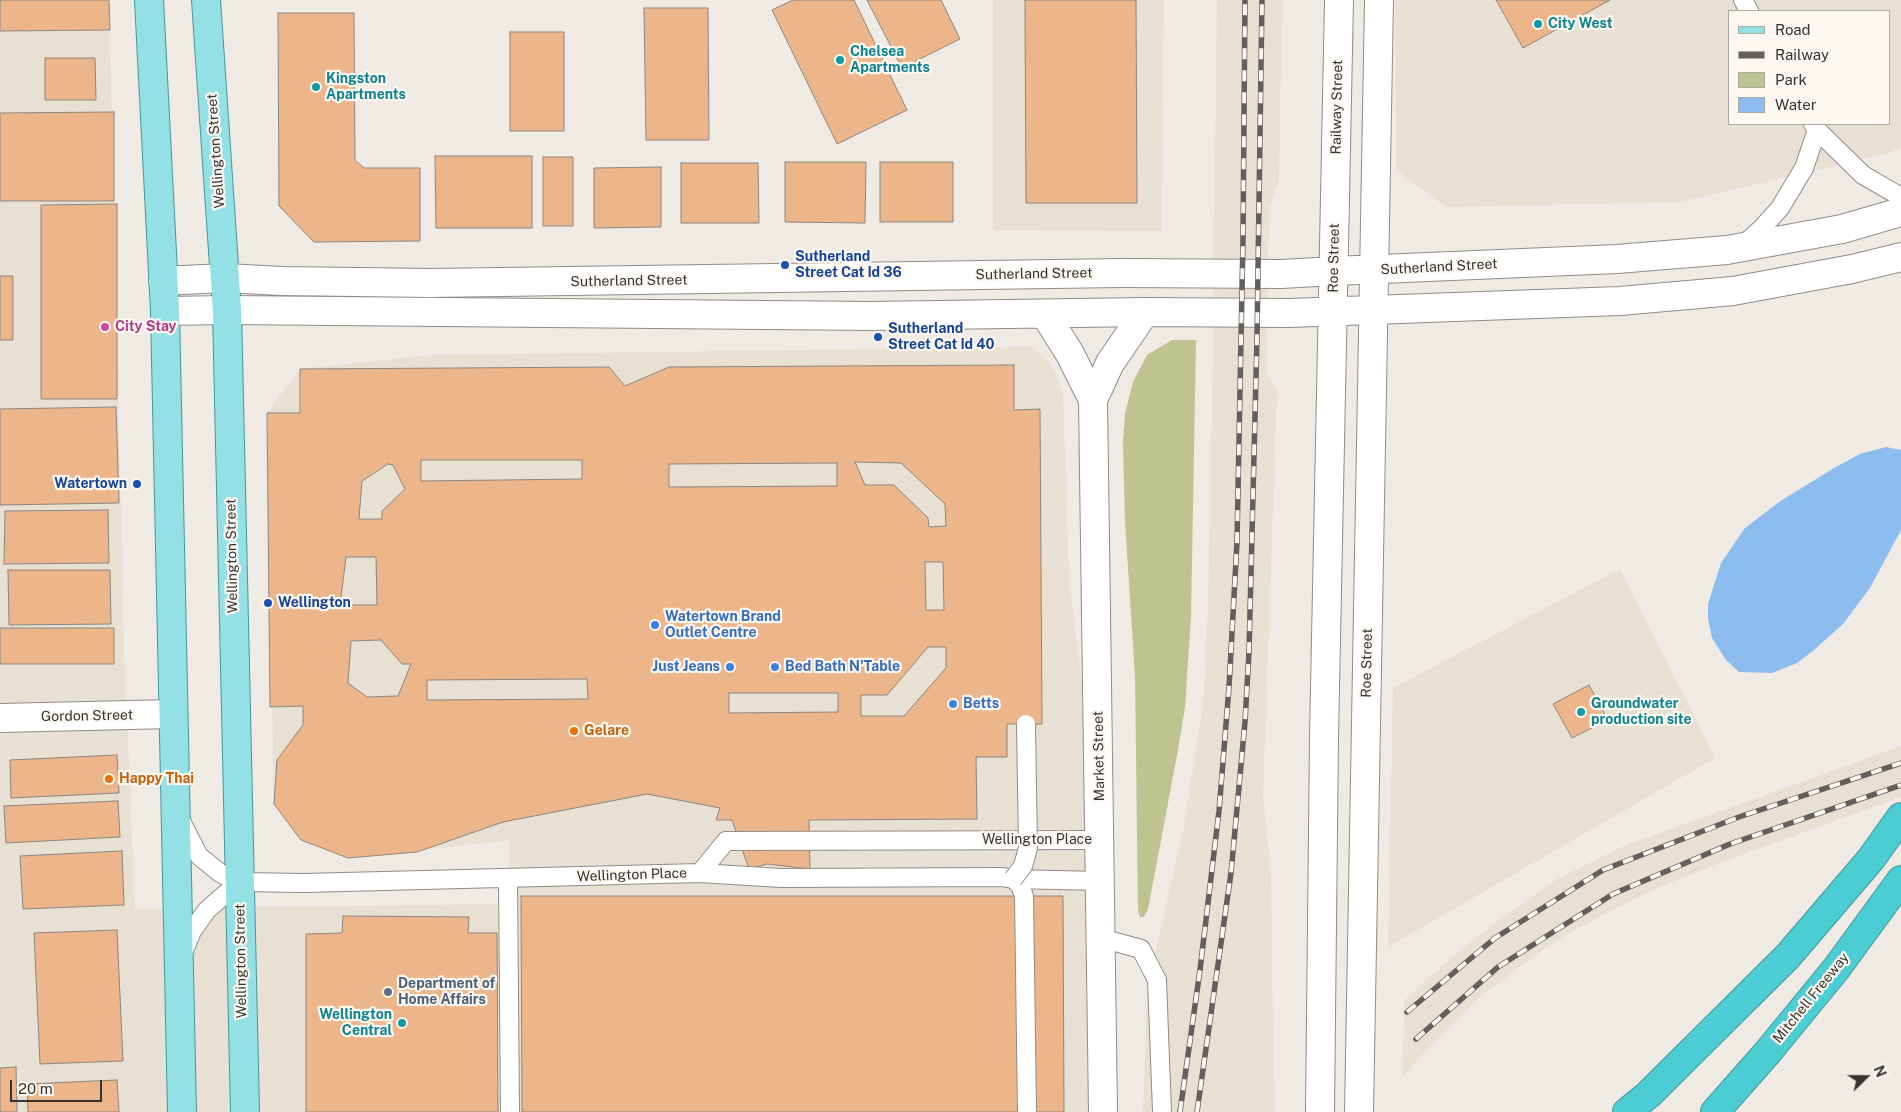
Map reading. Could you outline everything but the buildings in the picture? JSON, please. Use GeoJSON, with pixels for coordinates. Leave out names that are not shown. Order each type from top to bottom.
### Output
{"type":"FeatureCollection","features":[{"type":"Feature","properties":{"kind":"highway"},"geometry":{"type":"LineString","coordinates":[[1627,1112],[1650,1094],[1776,969],[1870,859],[1901,817]]}},
{"type":"Feature","properties":{"kind":"highway","name":"Mitchell Freeway"},"geometry":{"type":"LineString","coordinates":[[1715,1112],[1767,1053],[1836,969],[1899,882]]}},
{"type":"Feature","properties":{"kind":"main road"},"geometry":{"type":"LineString","coordinates":[[149,0],[165,311],[182,1112]]}},
{"type":"Feature","properties":{"kind":"main road","name":"Wellington Street"},"geometry":{"type":"LineString","coordinates":[[206,0],[227,310],[245,1112]]}},
{"type":"Feature","properties":{"kind":"main road","name":"Railway Street"},"geometry":{"type":"LineString","coordinates":[[1335,214],[1339,0]]}},
{"type":"Feature","properties":{"kind":"main road","name":"Roe Street"},"geometry":{"type":"LineString","coordinates":[[1359,1108],[1379,0]]}},
{"type":"Feature","properties":{"kind":"main road","name":"Sutherland Street"},"geometry":{"type":"LineString","coordinates":[[163,281],[225,278],[282,282],[431,283],[1112,273],[1281,274],[1334,272],[1617,259],[1741,247],[1842,229],[1901,212]]}},
{"type":"Feature","properties":{"kind":"main road","name":"Roe Street"},"geometry":{"type":"LineString","coordinates":[[1320,1108],[1324,728],[1335,214]]}},
{"type":"Feature","properties":{"kind":"main road"},"geometry":{"type":"LineString","coordinates":[[165,311],[861,316],[1333,311],[1620,301],[1733,291],[1852,269],[1901,256]]}},
{"type":"Feature","properties":{"kind":"main road","name":"Market Street"},"geometry":{"type":"LineString","coordinates":[[1103,1112],[1093,400],[1110,363],[1145,312]]}},
{"type":"Feature","properties":{"kind":"main road","name":"Market Street"},"geometry":{"type":"LineString","coordinates":[[1045,314],[1070,354],[1093,400]]}},
{"type":"Feature","properties":{"kind":"main road","name":"Gordon Street"},"geometry":{"type":"LineString","coordinates":[[0,718],[173,714]]}},
{"type":"Feature","properties":{"kind":"main road"},"geometry":{"type":"LineString","coordinates":[[1320,1108],[1359,1108]]}},
{"type":"Feature","properties":{"kind":"lane"},"geometry":{"type":"LineString","coordinates":[[1741,247],[1780,208],[1804,168],[1815,127],[1863,175],[1901,197]]}},
{"type":"Feature","properties":{"kind":"lane"},"geometry":{"type":"LineString","coordinates":[[1014,879],[1023,866],[1028,848],[1026,724]]}},
{"type":"Feature","properties":{"kind":"lane","name":"Wellington Place"},"geometry":{"type":"LineString","coordinates":[[175,810],[199,856],[220,873],[239,882],[304,883],[700,873],[726,841],[1100,840]]}},
{"type":"Feature","properties":{"kind":"lane"},"geometry":{"type":"LineString","coordinates":[[700,873],[781,878],[1003,877],[1014,879],[1101,881]]}},
{"type":"Feature","properties":{"kind":"lane"},"geometry":{"type":"LineString","coordinates":[[508,878],[510,1112]]}},
{"type":"Feature","properties":{"kind":"lane"},"geometry":{"type":"LineString","coordinates":[[1014,879],[1020,885],[1024,896],[1027,1112]]}},
{"type":"Feature","properties":{"kind":"lane"},"geometry":{"type":"LineString","coordinates":[[179,964],[192,931],[207,910],[239,882]]}},
{"type":"Feature","properties":{"kind":"lane"},"geometry":{"type":"LineString","coordinates":[[1101,938],[1141,949],[1157,980],[1162,1112]]}},
{"type":"Feature","properties":{"kind":"shaded area"},"geometry":{"type":"Polygon","coordinates":[[[0,0],[109,0],[124,649],[135,909],[499,904],[501,1112],[0,1112],[0,0]]]}},
{"type":"Feature","properties":{"kind":"shaded area"},"geometry":{"type":"Polygon","coordinates":[[[993,0],[1164,0],[1161,231],[993,230],[993,0]]]}},
{"type":"Feature","properties":{"kind":"shaded area"},"geometry":{"type":"Polygon","coordinates":[[[1217,0],[1282,0],[1279,180],[1269,208],[1266,373],[1277,390],[1263,796],[1271,876],[1274,1112],[1143,1112],[1147,991],[1184,826],[1203,706],[1208,609],[1212,408],[1217,0]]]}},
{"type":"Feature","properties":{"kind":"shaded area"},"geometry":{"type":"Polygon","coordinates":[[[1395,0],[1901,0],[1901,146],[1890,153],[1679,202],[1446,207],[1396,170],[1395,0]]]}},
{"type":"Feature","properties":{"kind":"shaded area"},"geometry":{"type":"Polygon","coordinates":[[[1033,347],[1050,363],[1063,395],[1069,578],[1101,840],[1103,1112],[510,1112],[509,840],[348,858],[301,840],[274,804],[267,413],[300,369],[432,355],[1033,347]]]}},
{"type":"Feature","properties":{"kind":"shaded area"},"geometry":{"type":"Polygon","coordinates":[[[1620,569],[1715,758],[1388,947],[1393,688],[1620,569]]]}},
{"type":"Feature","properties":{"kind":"shaded area"},"geometry":{"type":"Polygon","coordinates":[[[1901,746],[1901,797],[1725,861],[1648,892],[1576,929],[1541,951],[1480,997],[1424,1053],[1403,1077],[1404,1001],[1446,962],[1496,922],[1557,879],[1624,846],[1901,746]]]}},
{"type":"Feature","properties":{"kind":"green space"},"geometry":{"type":"Polygon","coordinates":[[[1172,340],[1196,340],[1191,617],[1185,707],[1177,755],[1148,909],[1144,917],[1140,917],[1138,910],[1135,677],[1125,521],[1123,442],[1125,414],[1133,382],[1147,355],[1172,340]]]}},
{"type":"Feature","properties":{"kind":"water"},"geometry":{"type":"Polygon","coordinates":[[[1886,447],[1901,450],[1901,530],[1870,588],[1843,624],[1797,663],[1772,673],[1739,672],[1726,660],[1712,638],[1708,619],[1708,604],[1721,563],[1745,528],[1779,502],[1860,454],[1886,447]]]}},
{"type":"Feature","properties":{"kind":"railway"},"geometry":{"type":"LineString","coordinates":[[1180,1112],[1200,970],[1219,811],[1229,687],[1237,542],[1243,239],[1245,0]]}},
{"type":"Feature","properties":{"kind":"railway"},"geometry":{"type":"LineString","coordinates":[[1197,1112],[1231,873],[1245,722],[1249,652],[1257,338],[1262,0]]}},
{"type":"Feature","properties":{"kind":"railway"},"geometry":{"type":"LineString","coordinates":[[1407,1012],[1495,938],[1603,870],[1739,817],[1901,763]]}},
{"type":"Feature","properties":{"kind":"railway"},"geometry":{"type":"LineString","coordinates":[[1416,1039],[1498,967],[1613,894],[1730,844],[1901,785]]}},
{"type":"Feature","properties":{"kind":"place","name":"City West"},"geometry":{"type":"Point","coordinates":[1538,24]}},
{"type":"Feature","properties":{"kind":"place","name":"Chelsea Apartments"},"geometry":{"type":"Point","coordinates":[840,60]}},
{"type":"Feature","properties":{"kind":"place","name":"Kingston Apartments"},"geometry":{"type":"Point","coordinates":[316,87]}},
{"type":"Feature","properties":{"kind":"place","name":"Sutherland Street Cat Id 36"},"geometry":{"type":"Point","coordinates":[785,265]}},
{"type":"Feature","properties":{"kind":"place","name":"City Stay"},"geometry":{"type":"Point","coordinates":[105,327]}},
{"type":"Feature","properties":{"kind":"place","name":"Sutherland Street Cat Id 40"},"geometry":{"type":"Point","coordinates":[878,337]}},
{"type":"Feature","properties":{"kind":"place","name":"Watertown"},"geometry":{"type":"Point","coordinates":[137,484]}},
{"type":"Feature","properties":{"kind":"place","name":"Wellington"},"geometry":{"type":"Point","coordinates":[268,603]}},
{"type":"Feature","properties":{"kind":"place","name":"Watertown Brand Outlet Centre"},"geometry":{"type":"Point","coordinates":[655,625]}},
{"type":"Feature","properties":{"kind":"place","name":"Just Jeans"},"geometry":{"type":"Point","coordinates":[730,667]}},
{"type":"Feature","properties":{"kind":"place","name":"Bed Bath N'Table"},"geometry":{"type":"Point","coordinates":[775,667]}},
{"type":"Feature","properties":{"kind":"place","name":"Betts"},"geometry":{"type":"Point","coordinates":[953,704]}},
{"type":"Feature","properties":{"kind":"place","name":"Groundwater production site"},"geometry":{"type":"Point","coordinates":[1581,712]}},
{"type":"Feature","properties":{"kind":"place","name":"Gelare"},"geometry":{"type":"Point","coordinates":[574,731]}},
{"type":"Feature","properties":{"kind":"place","name":"Happy Thai"},"geometry":{"type":"Point","coordinates":[109,779]}},
{"type":"Feature","properties":{"kind":"place","name":"Department of Home Affairs"},"geometry":{"type":"Point","coordinates":[388,992]}},
{"type":"Feature","properties":{"kind":"place","name":"Wellington Central"},"geometry":{"type":"Point","coordinates":[402,1023]}}]}
